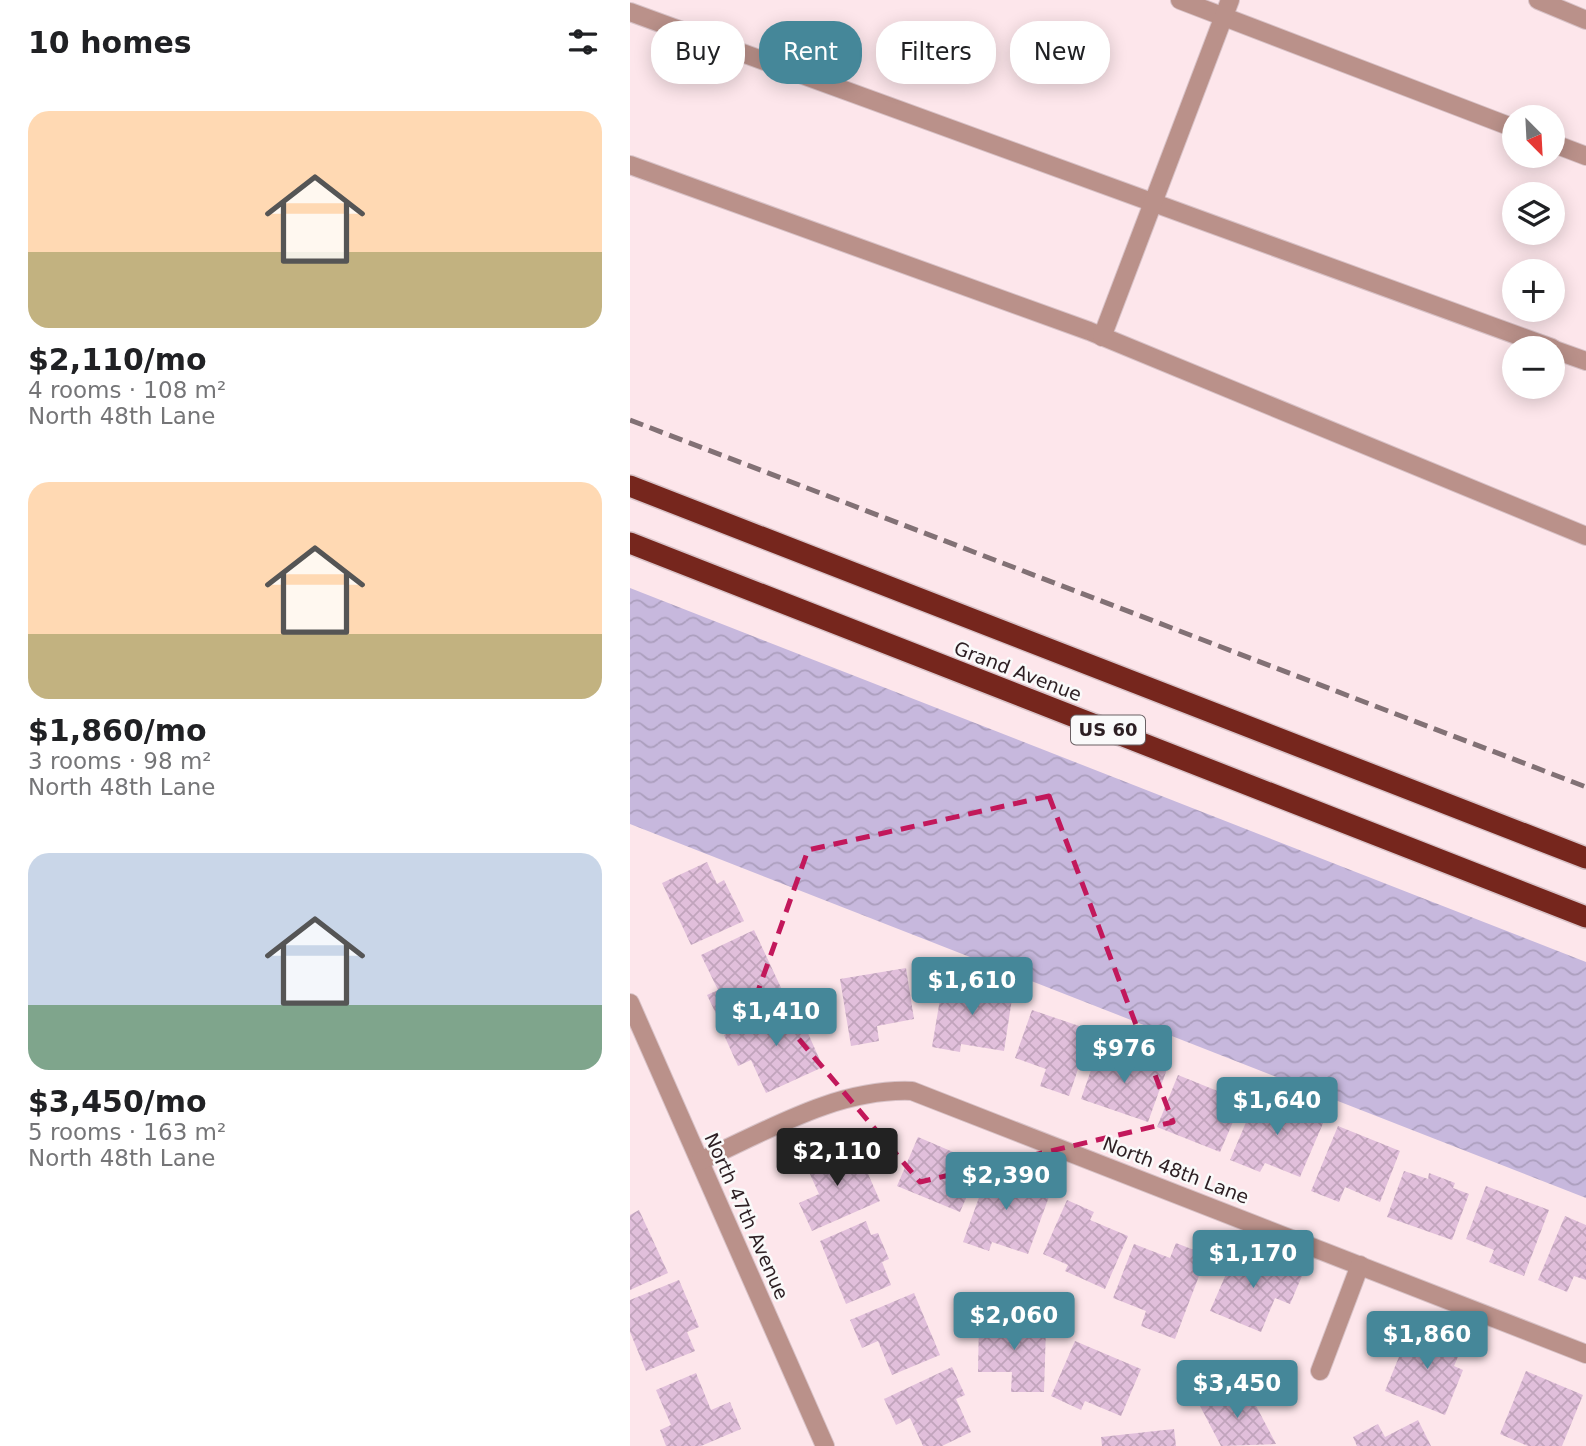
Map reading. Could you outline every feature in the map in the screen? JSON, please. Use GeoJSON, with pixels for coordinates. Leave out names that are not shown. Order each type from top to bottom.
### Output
{"type":"FeatureCollection","features":[{"type":"Feature","properties":{"kind":"highway","name":"Grand Avenue"},"geometry":{"type":"LineString","coordinates":[[630,486],[1586,859]]}},
{"type":"Feature","properties":{"kind":"highway","name":"Grand Avenue"},"geometry":{"type":"LineString","coordinates":[[630,543],[1586,917]]}},
{"type":"Feature","properties":{"kind":"street"},"geometry":{"type":"LineString","coordinates":[[1180,0],[1502,123]]}},
{"type":"Feature","properties":{"kind":"street"},"geometry":{"type":"LineString","coordinates":[[1102,337],[1151,202],[1230,0]]}},
{"type":"Feature","properties":{"kind":"street"},"geometry":{"type":"LineString","coordinates":[[1538,0],[1586,20]]}},
{"type":"Feature","properties":{"kind":"street"},"geometry":{"type":"LineString","coordinates":[[630,12],[1519,336]]}},
{"type":"Feature","properties":{"kind":"street"},"geometry":{"type":"LineString","coordinates":[[1565,148],[1586,156]]}},
{"type":"Feature","properties":{"kind":"street"},"geometry":{"type":"LineString","coordinates":[[630,165],[1102,337],[1586,536]]}},
{"type":"Feature","properties":{"kind":"street"},"geometry":{"type":"LineString","coordinates":[[1565,353],[1586,361]]}},
{"type":"Feature","properties":{"kind":"street","name":"North 47th Avenue"},"geometry":{"type":"LineString","coordinates":[[630,1003],[825,1446]]}},
{"type":"Feature","properties":{"kind":"street","name":"North 48th Lane"},"geometry":{"type":"LineString","coordinates":[[700,1161],[842,1098],[870,1092],[912,1091],[1586,1354]]}},
{"type":"Feature","properties":{"kind":"street"},"geometry":{"type":"LineString","coordinates":[[1320,1371],[1360,1265]]}},
{"type":"Feature","properties":{"kind":"highlighted area"},"geometry":{"type":"Polygon","coordinates":[[[1049,796],[1173,1122],[920,1182],[758,991],[808,850],[1049,796]]]}},
{"type":"Feature","properties":{"kind":"water"},"geometry":{"type":"Polygon","coordinates":[[[630,588],[1586,962],[1586,1198],[630,824],[630,588]]]}},
{"type":"Feature","properties":{"kind":"building"},"geometry":{"type":"Polygon","coordinates":[[[707,862],[717,884],[724,880],[744,921],[691,945],[662,883],[707,862]]]}},
{"type":"Feature","properties":{"kind":"building"},"geometry":{"type":"Polygon","coordinates":[[[754,930],[783,992],[720,1022],[707,995],[718,990],[701,955],[754,930]]]}},
{"type":"Feature","properties":{"kind":"building"},"geometry":{"type":"Polygon","coordinates":[[[906,968],[914,1019],[877,1026],[879,1041],[851,1046],[840,979],[906,968]]]}},
{"type":"Feature","properties":{"kind":"building"},"geometry":{"type":"Polygon","coordinates":[[[943,981],[1013,992],[1004,1051],[961,1044],[960,1052],[932,1047],[943,981]]]}},
{"type":"Feature","properties":{"kind":"building"},"geometry":{"type":"Polygon","coordinates":[[[795,1004],[823,1067],[766,1093],[751,1060],[738,1066],[724,1035],[795,1004]]]}},
{"type":"Feature","properties":{"kind":"building"},"geometry":{"type":"Polygon","coordinates":[[[1032,1010],[1091,1030],[1069,1096],[1040,1086],[1046,1069],[1015,1058],[1032,1010]]]}},
{"type":"Feature","properties":{"kind":"building"},"geometry":{"type":"Polygon","coordinates":[[[1098,1050],[1123,1059],[1124,1054],[1167,1069],[1148,1122],[1081,1099],[1098,1050]]]}},
{"type":"Feature","properties":{"kind":"building"},"geometry":{"type":"Polygon","coordinates":[[[1178,1075],[1242,1101],[1220,1152],[1157,1127],[1178,1075]]]}},
{"type":"Feature","properties":{"kind":"building"},"geometry":{"type":"Polygon","coordinates":[[[1258,1094],[1324,1121],[1300,1177],[1265,1163],[1260,1172],[1230,1160],[1258,1094]]]}},
{"type":"Feature","properties":{"kind":"building"},"geometry":{"type":"Polygon","coordinates":[[[1338,1126],[1400,1151],[1380,1202],[1345,1187],[1339,1202],[1311,1191],[1338,1126]]]}},
{"type":"Feature","properties":{"kind":"building"},"geometry":{"type":"Polygon","coordinates":[[[918,1137],[981,1164],[960,1212],[897,1186],[918,1137]]]}},
{"type":"Feature","properties":{"kind":"building"},"geometry":{"type":"Polygon","coordinates":[[[844,1143],[852,1162],[861,1158],[880,1201],[812,1231],[799,1203],[819,1194],[804,1161],[844,1143]]]}},
{"type":"Feature","properties":{"kind":"building"},"geometry":{"type":"Polygon","coordinates":[[[991,1164],[1028,1178],[1026,1185],[1050,1194],[1028,1254],[992,1242],[989,1251],[963,1242],[991,1164]]]}},
{"type":"Feature","properties":{"kind":"building"},"geometry":{"type":"Polygon","coordinates":[[[1404,1171],[1428,1179],[1429,1173],[1455,1183],[1453,1188],[1469,1194],[1452,1240],[1387,1217],[1404,1171]]]}},
{"type":"Feature","properties":{"kind":"building"},"geometry":{"type":"Polygon","coordinates":[[[1486,1186],[1549,1210],[1524,1276],[1489,1262],[1494,1250],[1466,1239],[1486,1186]]]}},
{"type":"Feature","properties":{"kind":"building"},"geometry":{"type":"Polygon","coordinates":[[[1067,1200],[1094,1212],[1090,1220],[1128,1236],[1105,1289],[1065,1271],[1068,1265],[1043,1254],[1067,1200]]]}},
{"type":"Feature","properties":{"kind":"building"},"geometry":{"type":"Polygon","coordinates":[[[639,1210],[668,1273],[630,1290],[630,1215],[639,1210]]]}},
{"type":"Feature","properties":{"kind":"building"},"geometry":{"type":"Polygon","coordinates":[[[1565,1216],[1586,1225],[1586,1280],[1574,1276],[1567,1292],[1538,1280],[1565,1216]]]}},
{"type":"Feature","properties":{"kind":"building"},"geometry":{"type":"Polygon","coordinates":[[[866,1221],[871,1235],[878,1233],[889,1259],[882,1262],[891,1285],[846,1304],[820,1241],[866,1221]]]}},
{"type":"Feature","properties":{"kind":"building"},"geometry":{"type":"Polygon","coordinates":[[[1176,1243],[1207,1255],[1175,1339],[1141,1326],[1146,1311],[1113,1298],[1134,1244],[1170,1258],[1176,1243]]]}},
{"type":"Feature","properties":{"kind":"building"},"geometry":{"type":"Polygon","coordinates":[[[1237,1249],[1302,1276],[1290,1304],[1275,1298],[1261,1332],[1210,1311],[1237,1249]]]}},
{"type":"Feature","properties":{"kind":"building"},"geometry":{"type":"Polygon","coordinates":[[[679,1280],[699,1327],[687,1332],[695,1351],[646,1371],[630,1332],[630,1300],[679,1280]]]}},
{"type":"Feature","properties":{"kind":"building"},"geometry":{"type":"Polygon","coordinates":[[[914,1293],[940,1355],[892,1375],[878,1341],[862,1348],[850,1320],[914,1293]]]}},
{"type":"Feature","properties":{"kind":"building"},"geometry":{"type":"Polygon","coordinates":[[[999,1316],[1025,1316],[1025,1327],[1046,1327],[1044,1392],[1011,1392],[1012,1372],[978,1372],[979,1322],[999,1323],[999,1316]]]}},
{"type":"Feature","properties":{"kind":"building"},"geometry":{"type":"Polygon","coordinates":[[[1412,1325],[1463,1345],[1454,1366],[1463,1370],[1445,1415],[1385,1391],[1412,1325]]]}},
{"type":"Feature","properties":{"kind":"building"},"geometry":{"type":"Polygon","coordinates":[[[1075,1341],[1141,1369],[1121,1416],[1085,1401],[1081,1410],[1051,1396],[1075,1341]]]}},
{"type":"Feature","properties":{"kind":"building"},"geometry":{"type":"Polygon","coordinates":[[[952,1367],[965,1395],[956,1399],[971,1432],[942,1446],[923,1446],[910,1418],[896,1425],[884,1399],[952,1367]]]}},
{"type":"Feature","properties":{"kind":"building"},"geometry":{"type":"Polygon","coordinates":[[[1526,1371],[1583,1395],[1562,1446],[1528,1446],[1500,1434],[1526,1371]]]}},
{"type":"Feature","properties":{"kind":"building"},"geometry":{"type":"Polygon","coordinates":[[[696,1373],[711,1410],[730,1402],[741,1429],[701,1446],[666,1446],[660,1430],[671,1425],[656,1390],[696,1373]]]}},
{"type":"Feature","properties":{"kind":"building"},"geometry":{"type":"Polygon","coordinates":[[[1241,1385],[1251,1404],[1254,1402],[1276,1444],[1221,1446],[1200,1406],[1241,1385]]]}},
{"type":"Feature","properties":{"kind":"building"},"geometry":{"type":"Polygon","coordinates":[[[1418,1420],[1431,1446],[1357,1446],[1353,1437],[1378,1424],[1385,1437],[1418,1420]]]}},
{"type":"Feature","properties":{"kind":"building"},"geometry":{"type":"Polygon","coordinates":[[[1174,1429],[1176,1446],[1102,1446],[1101,1437],[1174,1429]]]}},
{"type":"Feature","properties":{"kind":"railway"},"geometry":{"type":"LineString","coordinates":[[630,420],[1586,787]]}}]}
